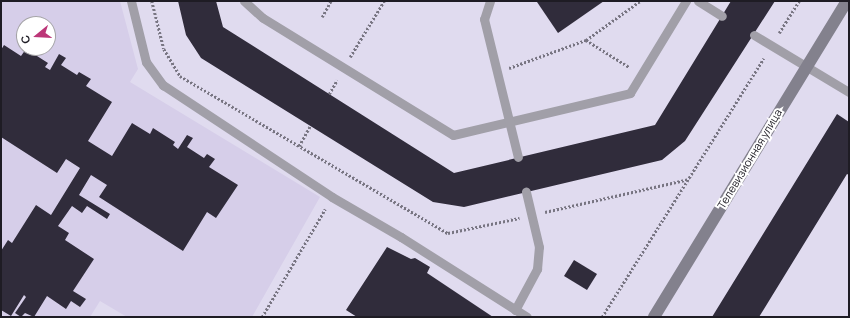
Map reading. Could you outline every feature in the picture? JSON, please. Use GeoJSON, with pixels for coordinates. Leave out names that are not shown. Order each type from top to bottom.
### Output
{"type":"FeatureCollection","features":[{"type":"Feature","properties":{"kind":"street","name":"Телевизионная улица"},"geometry":{"type":"LineString","coordinates":[[654,317],[847,1]]}},
{"type":"Feature","properties":{"kind":"lane"},"geometry":{"type":"LineString","coordinates":[[131,1],[146,62],[163,85],[332,197],[401,237],[527,317]]}},
{"type":"Feature","properties":{"kind":"lane"},"geometry":{"type":"LineString","coordinates":[[244,1],[263,18],[453,135],[630,93],[686,1]]}},
{"type":"Feature","properties":{"kind":"lane"},"geometry":{"type":"LineString","coordinates":[[490,1],[484,19],[518,157]]}},
{"type":"Feature","properties":{"kind":"lane"},"geometry":{"type":"LineString","coordinates":[[698,1],[722,16]]}},
{"type":"Feature","properties":{"kind":"lane"},"geometry":{"type":"LineString","coordinates":[[754,35],[806,68],[849,92]]}},
{"type":"Feature","properties":{"kind":"lane"},"geometry":{"type":"LineString","coordinates":[[515,310],[538,269],[539,247],[526,192]]}},
{"type":"Feature","properties":{"kind":"path"},"geometry":{"type":"LineString","coordinates":[[152,1],[164,49],[180,76],[448,233],[532,216],[689,179]]}},
{"type":"Feature","properties":{"kind":"path"},"geometry":{"type":"LineString","coordinates":[[322,17],[331,1]]}},
{"type":"Feature","properties":{"kind":"path"},"geometry":{"type":"LineString","coordinates":[[344,68],[384,1]]}},
{"type":"Feature","properties":{"kind":"path"},"geometry":{"type":"LineString","coordinates":[[498,73],[586,40],[640,1]]}},
{"type":"Feature","properties":{"kind":"path"},"geometry":{"type":"LineString","coordinates":[[602,317],[799,1]]}},
{"type":"Feature","properties":{"kind":"path"},"geometry":{"type":"LineString","coordinates":[[586,40],[641,75]]}},
{"type":"Feature","properties":{"kind":"path"},"geometry":{"type":"LineString","coordinates":[[299,146],[310,126]]}},
{"type":"Feature","properties":{"kind":"path"},"geometry":{"type":"LineString","coordinates":[[262,317],[332,197]]}},
{"type":"Feature","properties":{"kind":"shaded area"},"geometry":{"type":"Polygon","coordinates":[[[1,1],[120,1],[138,69],[130,82],[320,197],[252,317],[127,317],[100,301],[90,317],[1,317],[1,1]]]}},
{"type":"Feature","properties":{"kind":"building"},"geometry":{"type":"Polygon","coordinates":[[[178,1],[216,1],[223,27],[454,173],[655,125],[731,1],[775,1],[685,141],[662,160],[464,207],[433,202],[201,58],[186,35],[178,1]]]}},
{"type":"Feature","properties":{"kind":"building"},"geometry":{"type":"Polygon","coordinates":[[[604,1],[558,33],[537,2],[604,1]]]}},
{"type":"Feature","properties":{"kind":"building"},"geometry":{"type":"Polygon","coordinates":[[[4,45],[16,53],[16,56],[37,56],[48,63],[45,67],[50,70],[59,54],[66,58],[61,65],[77,75],[79,72],[91,79],[86,86],[112,102],[88,141],[112,156],[132,123],[150,134],[153,128],[175,142],[173,145],[178,149],[187,135],[193,138],[187,147],[204,158],[207,154],[215,159],[209,167],[238,185],[216,218],[207,212],[183,251],[99,197],[107,185],[91,175],[79,195],[110,214],[107,219],[87,206],[82,213],[72,206],[58,226],[69,233],[65,240],[94,259],[73,291],[86,299],[80,307],[71,301],[66,309],[47,296],[34,317],[25,313],[21,317],[15,313],[26,297],[24,295],[11,316],[1,310],[1,251],[8,240],[12,243],[36,205],[51,215],[80,168],[66,159],[57,173],[1,137],[1,50],[4,45]]]}},
{"type":"Feature","properties":{"kind":"building"},"geometry":{"type":"Polygon","coordinates":[[[837,114],[849,122],[849,175],[847,174],[759,317],[712,317],[837,114]]]}},
{"type":"Feature","properties":{"kind":"building"},"geometry":{"type":"Polygon","coordinates":[[[387,247],[411,259],[415,258],[430,267],[427,273],[493,317],[357,317],[346,310],[387,247]]]}},
{"type":"Feature","properties":{"kind":"building"},"geometry":{"type":"Polygon","coordinates":[[[574,260],[597,274],[587,290],[564,276],[574,260]]]}}]}
